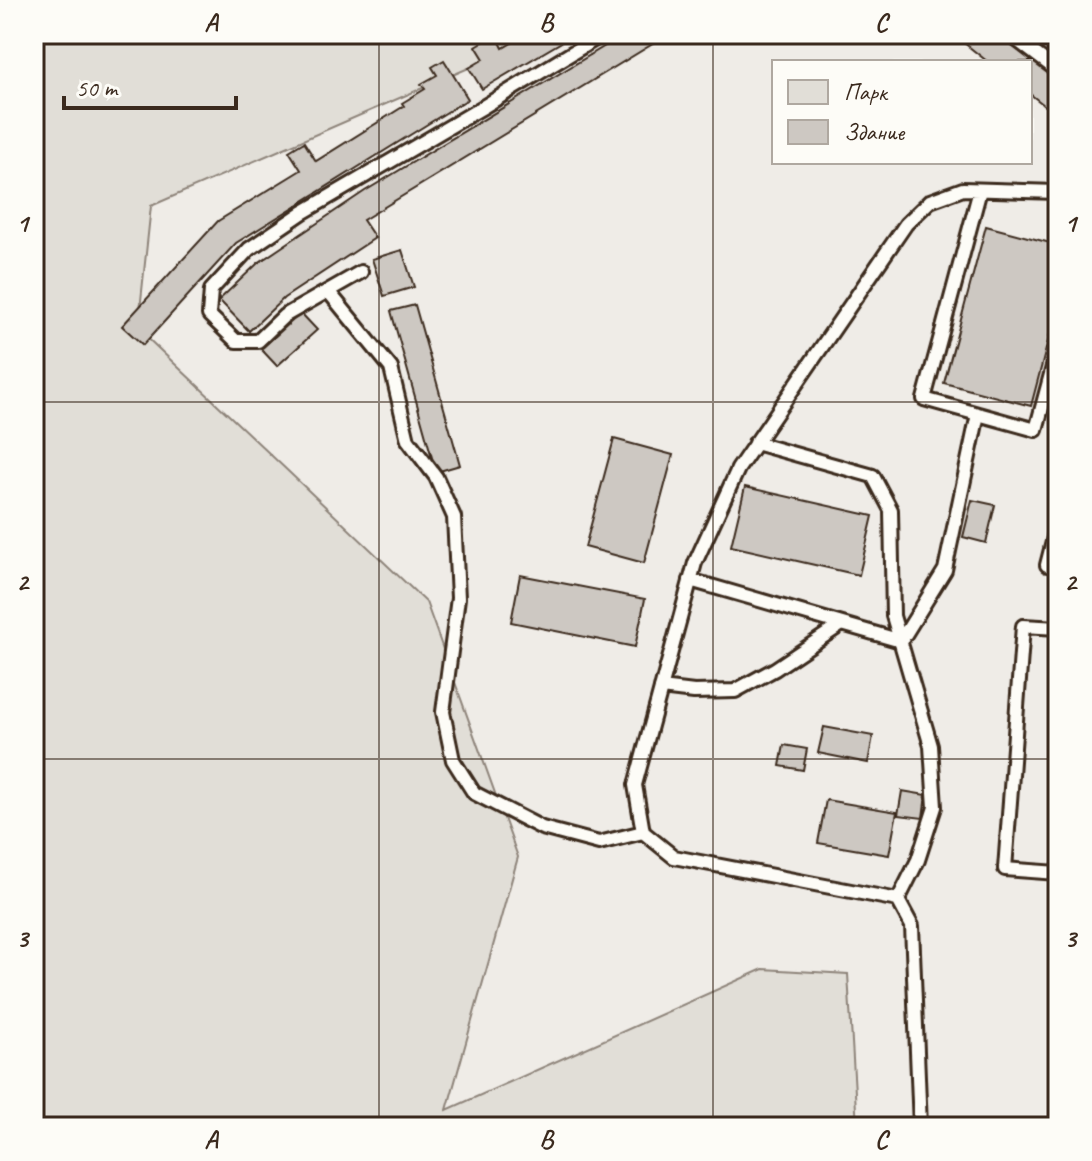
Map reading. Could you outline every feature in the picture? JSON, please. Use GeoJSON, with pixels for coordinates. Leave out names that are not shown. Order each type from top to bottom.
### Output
{"type":"FeatureCollection","features":[{"type":"Feature","properties":{"kind":"lane"},"geometry":{"type":"LineString","coordinates":[[361,272],[284,316],[258,341],[236,341],[209,315],[211,290],[249,249],[302,213],[603,34]]}},
{"type":"Feature","properties":{"kind":"lane"},"geometry":{"type":"LineString","coordinates":[[1009,34],[1058,71]]}},
{"type":"Feature","properties":{"kind":"lane"},"geometry":{"type":"LineString","coordinates":[[898,900],[674,857],[643,832],[635,785],[695,563],[738,469],[906,224],[930,201],[963,189],[1058,192]]}},
{"type":"Feature","properties":{"kind":"lane"},"geometry":{"type":"LineString","coordinates":[[980,190],[924,399],[1036,430],[1058,348]]}},
{"type":"Feature","properties":{"kind":"lane"},"geometry":{"type":"LineString","coordinates":[[328,291],[391,368],[408,440],[436,477],[454,517],[458,598],[443,712],[453,760],[474,793],[542,828],[599,843],[643,832]]}},
{"type":"Feature","properties":{"kind":"lane"},"geometry":{"type":"LineString","coordinates":[[901,641],[945,570],[978,414]]}},
{"type":"Feature","properties":{"kind":"lane"},"geometry":{"type":"LineString","coordinates":[[755,443],[873,476],[891,510],[893,616],[931,746],[935,807],[918,860],[898,900]]}},
{"type":"Feature","properties":{"kind":"lane"},"geometry":{"type":"LineString","coordinates":[[1058,522],[1047,565],[1058,567]]}},
{"type":"Feature","properties":{"kind":"lane"},"geometry":{"type":"LineString","coordinates":[[690,580],[901,641]]}},
{"type":"Feature","properties":{"kind":"lane"},"geometry":{"type":"LineString","coordinates":[[661,688],[694,692],[735,691],[775,669],[842,624]]}},
{"type":"Feature","properties":{"kind":"lane"},"geometry":{"type":"LineString","coordinates":[[1058,628],[1023,626],[1005,869],[1058,873]]}},
{"type":"Feature","properties":{"kind":"lane"},"geometry":{"type":"LineString","coordinates":[[898,900],[912,926],[920,1127]]}},
{"type":"Feature","properties":{"kind":"shaded area"},"geometry":{"type":"Polygon","coordinates":[[[547,34],[1058,34],[1058,1127],[857,1127],[848,974],[763,969],[447,1111],[518,857],[138,329],[151,206],[547,34]]]}},
{"type":"Feature","properties":{"kind":"green space"},"geometry":{"type":"Polygon","coordinates":[[[34,34],[547,34],[151,206],[138,329],[426,602],[518,857],[447,1110],[763,969],[848,974],[857,1127],[34,1127],[34,34]]]}},
{"type":"Feature","properties":{"kind":"building"},"geometry":{"type":"Polygon","coordinates":[[[496,34],[503,48],[527,34],[575,34],[482,89],[469,68],[484,59],[476,46],[496,34]]]}},
{"type":"Feature","properties":{"kind":"building"},"geometry":{"type":"Polygon","coordinates":[[[625,34],[669,34],[363,220],[375,238],[284,298],[249,331],[219,300],[258,263],[365,191],[625,34]]]}},
{"type":"Feature","properties":{"kind":"building"},"geometry":{"type":"Polygon","coordinates":[[[953,34],[997,34],[1031,60],[986,60],[953,34]]]}},
{"type":"Feature","properties":{"kind":"building"},"geometry":{"type":"Polygon","coordinates":[[[444,60],[468,99],[236,243],[143,345],[122,326],[218,221],[301,170],[289,151],[304,142],[316,161],[404,106],[402,103],[425,89],[421,84],[437,75],[432,67],[444,60]]]}},
{"type":"Feature","properties":{"kind":"building"},"geometry":{"type":"Polygon","coordinates":[[[1032,60],[1058,80],[1058,116],[1032,96],[1032,60]]]}},
{"type":"Feature","properties":{"kind":"building"},"geometry":{"type":"Polygon","coordinates":[[[986,226],[1058,245],[1058,303],[1031,406],[944,383],[986,226]]]}},
{"type":"Feature","properties":{"kind":"building"},"geometry":{"type":"Polygon","coordinates":[[[402,250],[414,287],[384,296],[372,259],[402,250]]]}},
{"type":"Feature","properties":{"kind":"building"},"geometry":{"type":"Polygon","coordinates":[[[415,305],[460,465],[436,472],[391,311],[415,305]]]}},
{"type":"Feature","properties":{"kind":"building"},"geometry":{"type":"Polygon","coordinates":[[[301,313],[317,330],[277,366],[261,349],[301,313]]]}},
{"type":"Feature","properties":{"kind":"building"},"geometry":{"type":"Polygon","coordinates":[[[614,439],[673,455],[644,563],[585,547],[614,439]]]}},
{"type":"Feature","properties":{"kind":"building"},"geometry":{"type":"Polygon","coordinates":[[[745,487],[873,516],[859,575],[731,546],[745,487]]]}},
{"type":"Feature","properties":{"kind":"building"},"geometry":{"type":"Polygon","coordinates":[[[972,500],[995,505],[986,543],[963,537],[972,500]]]}},
{"type":"Feature","properties":{"kind":"building"},"geometry":{"type":"Polygon","coordinates":[[[520,575],[645,599],[635,647],[511,622],[520,575]]]}},
{"type":"Feature","properties":{"kind":"building"},"geometry":{"type":"Polygon","coordinates":[[[824,727],[873,736],[868,763],[818,753],[824,727]]]}},
{"type":"Feature","properties":{"kind":"building"},"geometry":{"type":"Polygon","coordinates":[[[784,745],[807,749],[803,770],[780,766],[784,745]]]}},
{"type":"Feature","properties":{"kind":"building"},"geometry":{"type":"Polygon","coordinates":[[[902,791],[926,795],[923,818],[898,815],[902,791]]]}},
{"type":"Feature","properties":{"kind":"building"},"geometry":{"type":"Polygon","coordinates":[[[826,800],[897,812],[889,855],[818,843],[826,800]]]}}]}
